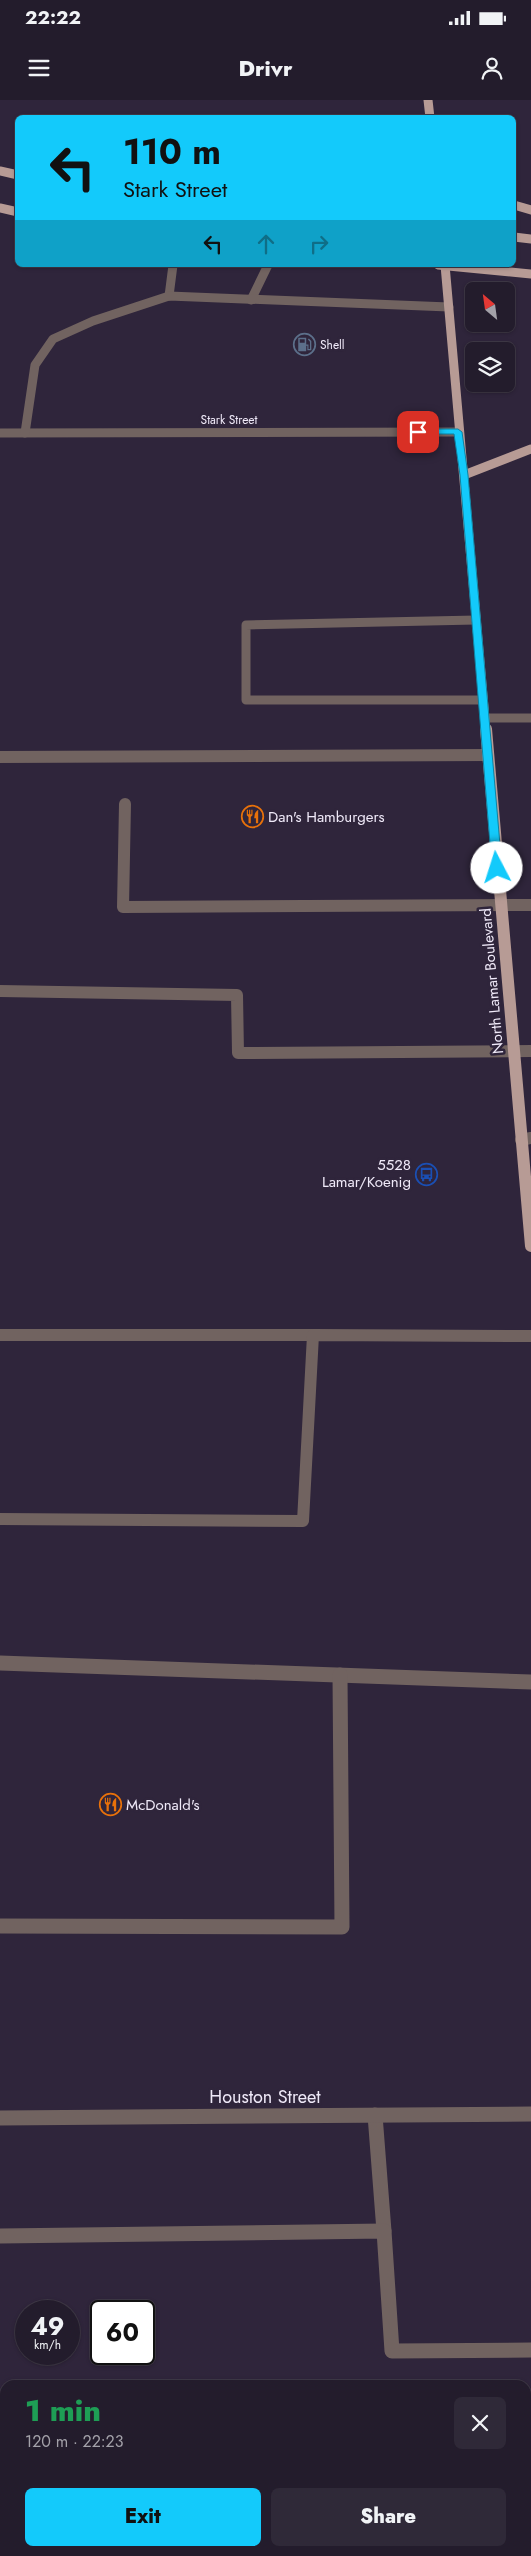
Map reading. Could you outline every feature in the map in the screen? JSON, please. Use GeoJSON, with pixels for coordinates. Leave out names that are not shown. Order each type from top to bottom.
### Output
{"type":"FeatureCollection","features":[{"type":"Feature","properties":{"kind":"main road"},"geometry":{"type":"LineString","coordinates":[[428,100],[430,115]]}},
{"type":"Feature","properties":{"kind":"main road"},"geometry":{"type":"LineString","coordinates":[[0,171],[15,174]]}},
{"type":"Feature","properties":{"kind":"main road"},"geometry":{"type":"LineString","coordinates":[[516,206],[531,210]]}},
{"type":"Feature","properties":{"kind":"main road"},"geometry":{"type":"LineString","coordinates":[[0,208],[15,211]]}},
{"type":"Feature","properties":{"kind":"main road"},"geometry":{"type":"LineString","coordinates":[[516,237],[531,239]]}},
{"type":"Feature","properties":{"kind":"main road","name":"North Lamar Boulevard"},"geometry":{"type":"LineString","coordinates":[[443,267],[449,307],[458,432],[464,475],[513,1051],[526,1139],[531,1246]]}},
{"type":"Feature","properties":{"kind":"main road"},"geometry":{"type":"LineString","coordinates":[[463,267],[531,274]]}},
{"type":"Feature","properties":{"kind":"main road"},"geometry":{"type":"LineString","coordinates":[[464,475],[531,449]]}},
{"type":"Feature","properties":{"kind":"street"},"geometry":{"type":"LineString","coordinates":[[169,296],[173,267]]}},
{"type":"Feature","properties":{"kind":"street"},"geometry":{"type":"LineString","coordinates":[[251,300],[267,267]]}},
{"type":"Feature","properties":{"kind":"street"},"geometry":{"type":"LineString","coordinates":[[24,432],[35,365],[53,339],[93,321],[169,296],[449,307]]}},
{"type":"Feature","properties":{"kind":"street","name":"Stark Street"},"geometry":{"type":"LineString","coordinates":[[0,433],[458,432]]}},
{"type":"Feature","properties":{"kind":"street"},"geometry":{"type":"LineString","coordinates":[[476,620],[246,625],[246,700],[483,700]]}},
{"type":"Feature","properties":{"kind":"street"},"geometry":{"type":"LineString","coordinates":[[485,718],[531,718]]}},
{"type":"Feature","properties":{"kind":"street"},"geometry":{"type":"LineString","coordinates":[[0,757],[488,755]]}},
{"type":"Feature","properties":{"kind":"street"},"geometry":{"type":"LineString","coordinates":[[125,804],[123,907],[531,905]]}},
{"type":"Feature","properties":{"kind":"street"},"geometry":{"type":"LineString","coordinates":[[0,991],[237,995],[238,1053],[531,1051]]}},
{"type":"Feature","properties":{"kind":"street"},"geometry":{"type":"LineString","coordinates":[[0,1334],[531,1336]]}},
{"type":"Feature","properties":{"kind":"street"},"geometry":{"type":"LineString","coordinates":[[0,1519],[304,1521],[313,1335]]}},
{"type":"Feature","properties":{"kind":"street"},"geometry":{"type":"LineString","coordinates":[[0,1663],[531,1682]]}},
{"type":"Feature","properties":{"kind":"street"},"geometry":{"type":"LineString","coordinates":[[0,1926],[342,1927],[340,1675]]}},
{"type":"Feature","properties":{"kind":"street","name":"Houston Street"},"geometry":{"type":"LineString","coordinates":[[0,2118],[531,2114]]}},
{"type":"Feature","properties":{"kind":"street"},"geometry":{"type":"LineString","coordinates":[[374,2115],[392,2351],[531,2350]]}},
{"type":"Feature","properties":{"kind":"street"},"geometry":{"type":"LineString","coordinates":[[0,2236],[384,2231]]}},
{"type":"Feature","properties":{"kind":"place","name":"Shell"},"geometry":{"type":"Point","coordinates":[304,345]}},
{"type":"Feature","properties":{"kind":"place","name":"Dan's Hamburgers"},"geometry":{"type":"Point","coordinates":[252,817]}},
{"type":"Feature","properties":{"kind":"place","name":"5528 Lamar/Koenig"},"geometry":{"type":"Point","coordinates":[427,1174]}},
{"type":"Feature","properties":{"kind":"place","name":"McDonald's"},"geometry":{"type":"Point","coordinates":[110,1805]}},
{"type":"Feature","properties":{"kind":"route"},"geometry":{"type":"LineString","coordinates":[[418,432],[458,432],[464,475],[497,868]]}}]}
